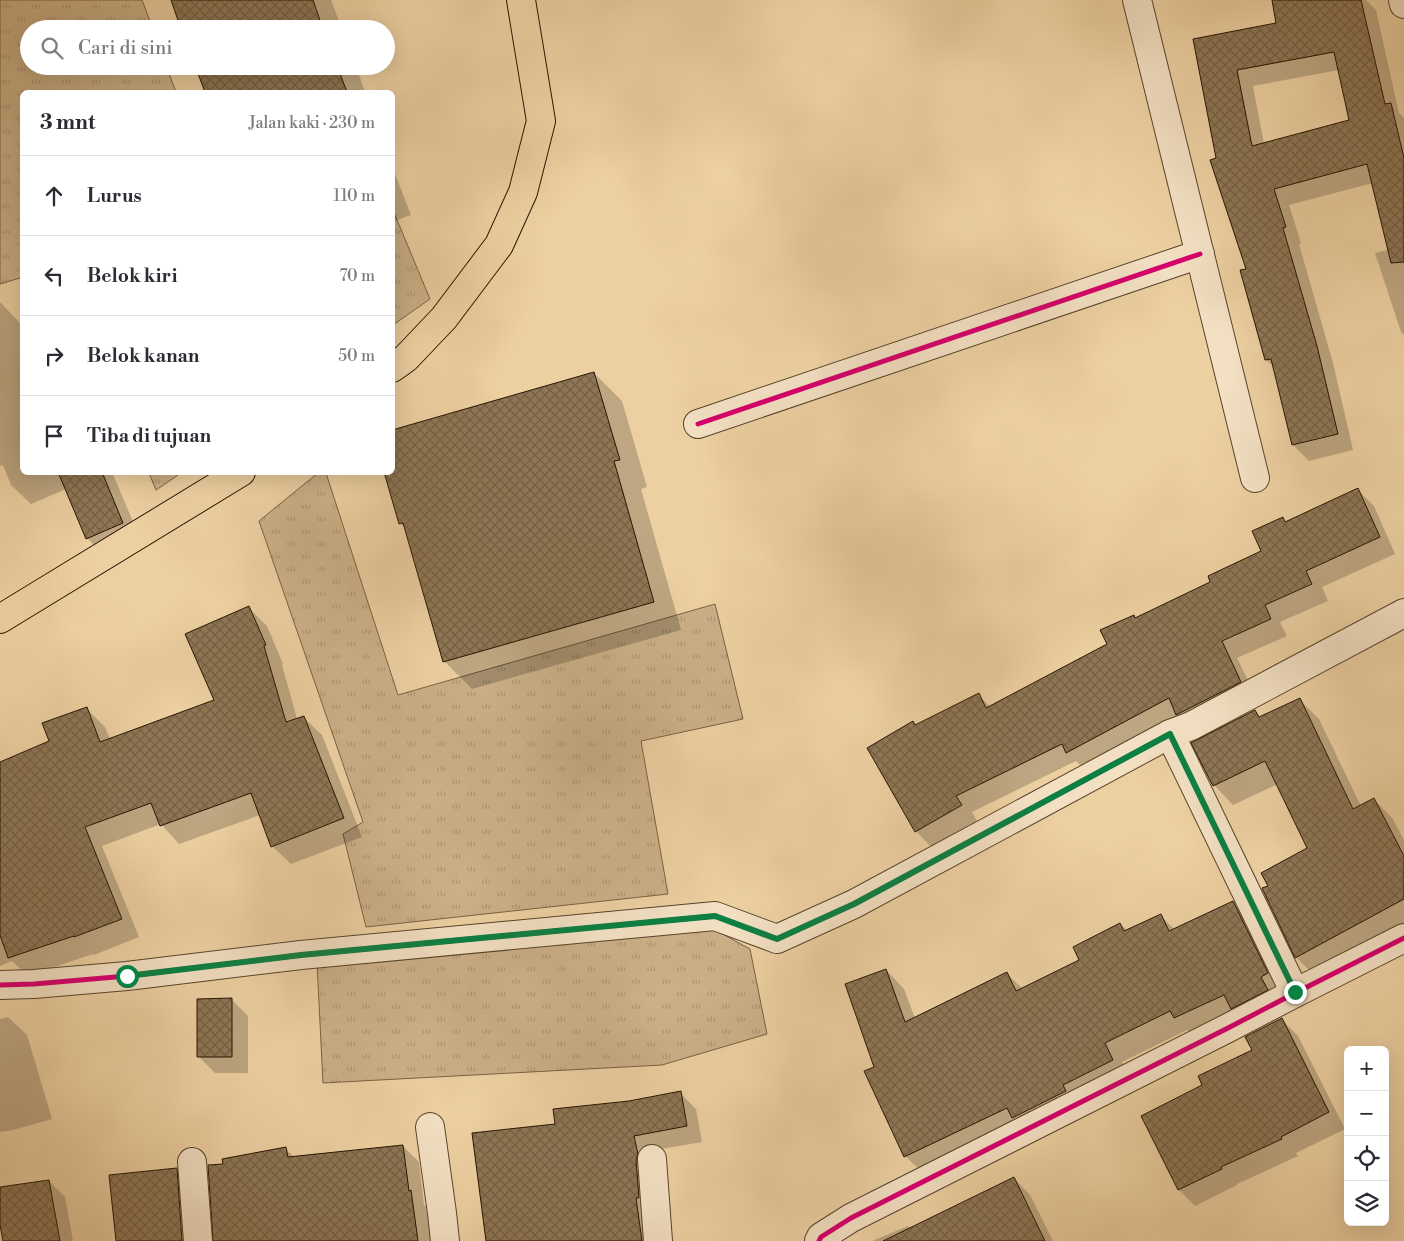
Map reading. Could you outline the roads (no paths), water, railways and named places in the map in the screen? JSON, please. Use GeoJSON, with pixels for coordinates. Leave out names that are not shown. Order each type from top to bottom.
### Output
{"type":"FeatureCollection","features":[{"type":"Feature","properties":{"kind":"main road"},"geometry":{"type":"LineString","coordinates":[[395,366],[406,358],[444,318],[494,252],[523,192],[541,121],[521,0]]}},
{"type":"Feature","properties":{"kind":"main road"},"geometry":{"type":"LineString","coordinates":[[0,619],[236,475]]}},
{"type":"Feature","properties":{"kind":"street"},"geometry":{"type":"LineString","coordinates":[[1138,0],[1255,478]]}},
{"type":"Feature","properties":{"kind":"street"},"geometry":{"type":"LineString","coordinates":[[1403,0],[1404,4]]}},
{"type":"Feature","properties":{"kind":"street"},"geometry":{"type":"LineString","coordinates":[[698,424],[1200,254]]}},
{"type":"Feature","properties":{"kind":"street"},"geometry":{"type":"LineString","coordinates":[[0,985],[127,976],[301,955],[715,916],[777,939],[854,904],[1170,734],[1191,726],[1404,613]]}},
{"type":"Feature","properties":{"kind":"street"},"geometry":{"type":"LineString","coordinates":[[1170,734],[1295,992]]}},
{"type":"Feature","properties":{"kind":"street"},"geometry":{"type":"LineString","coordinates":[[819,1241],[851,1218],[1404,938]]}},
{"type":"Feature","properties":{"kind":"street"},"geometry":{"type":"LineString","coordinates":[[430,1127],[445,1241]]}},
{"type":"Feature","properties":{"kind":"street"},"geometry":{"type":"LineString","coordinates":[[652,1159],[658,1241]]}},
{"type":"Feature","properties":{"kind":"street"},"geometry":{"type":"LineString","coordinates":[[192,1162],[198,1241]]}}]}
